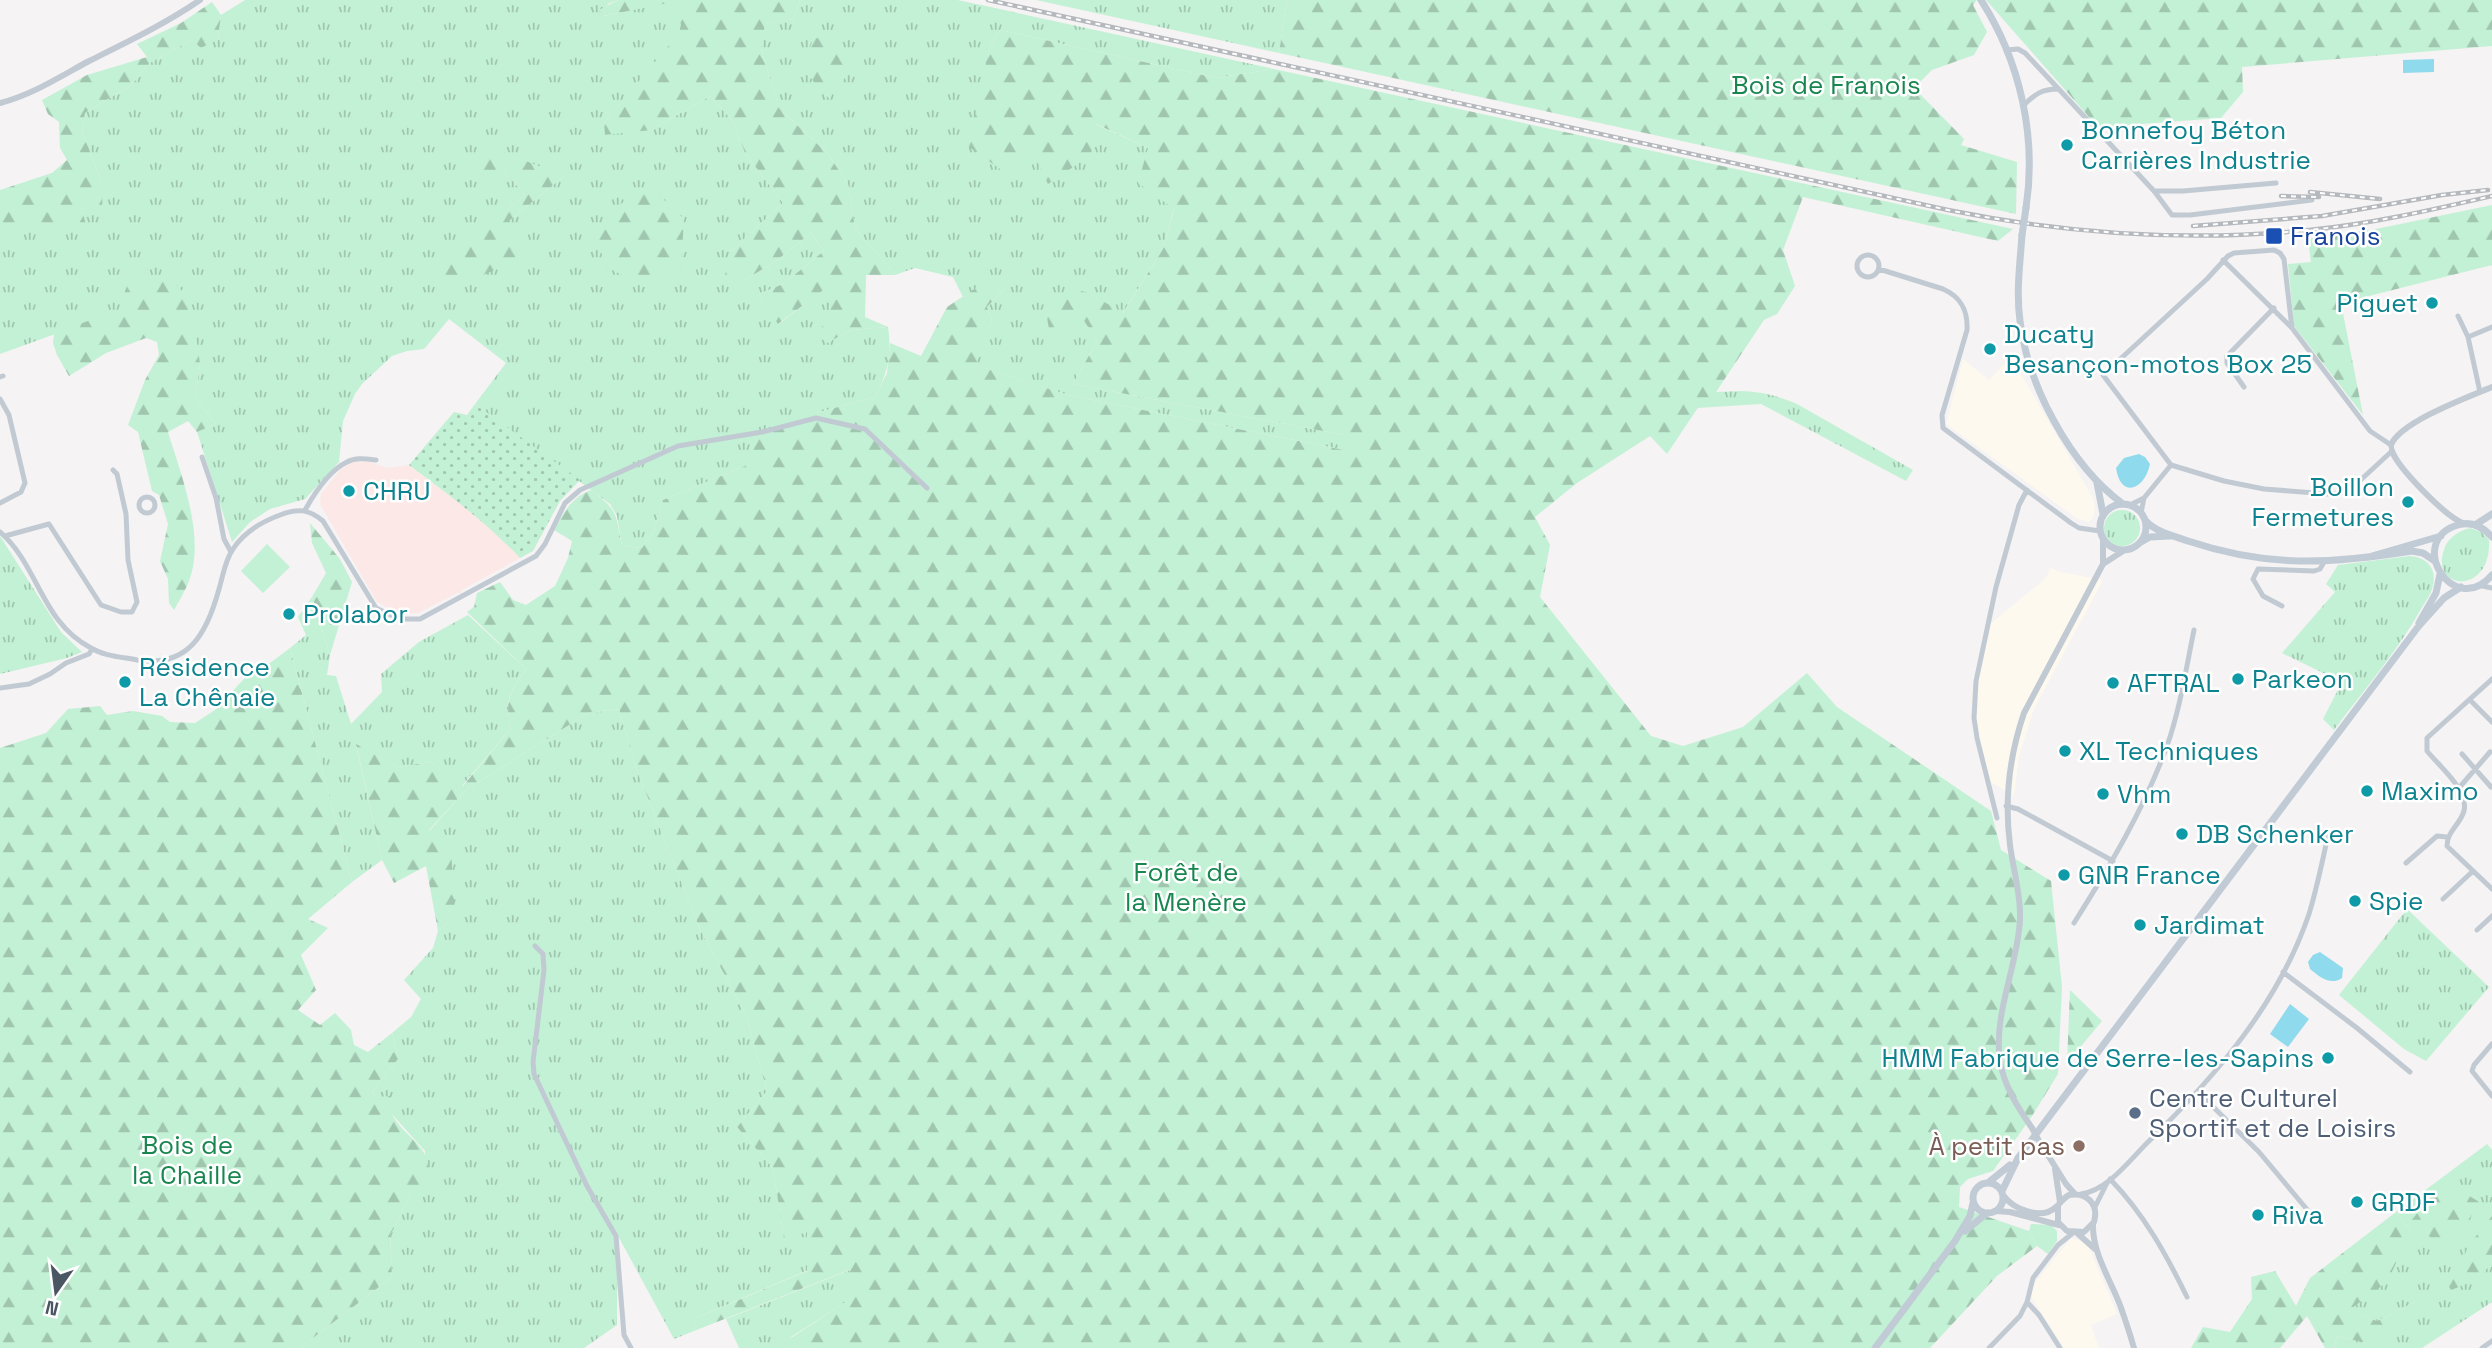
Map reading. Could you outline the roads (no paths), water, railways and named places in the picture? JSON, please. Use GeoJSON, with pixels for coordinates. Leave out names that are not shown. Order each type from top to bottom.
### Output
{"type":"FeatureCollection","features":[{"type":"Feature","properties":{"kind":"main road"},"geometry":{"type":"LineString","coordinates":[[1981,0],[2006,50],[2024,106],[2030,161],[2019,265],[2019,310],[2030,366],[2040,392],[2068,443],[2096,482],[2143,516],[2154,528],[2209,548],[2256,558],[2324,562],[2412,551],[2423,553],[2435,561]]}},
{"type":"Feature","properties":{"kind":"main road"},"geometry":{"type":"LineString","coordinates":[[2096,482],[2103,514],[2100,531],[2109,546],[2123,551],[2150,537],[2177,537]]}},
{"type":"Feature","properties":{"kind":"main road"},"geometry":{"type":"LineString","coordinates":[[2103,514],[2109,508],[2127,504]]}},
{"type":"Feature","properties":{"kind":"main road"},"geometry":{"type":"LineString","coordinates":[[2475,525],[2492,514]]}},
{"type":"Feature","properties":{"kind":"main road"},"geometry":{"type":"LineString","coordinates":[[2141,542],[2146,527],[2143,516]]}},
{"type":"Feature","properties":{"kind":"main road"},"geometry":{"type":"LineString","coordinates":[[2368,558],[2378,553],[2433,540],[2454,526],[2465,524],[2484,529],[2492,537]]}},
{"type":"Feature","properties":{"kind":"main road"},"geometry":{"type":"LineString","coordinates":[[2444,534],[2436,547],[2435,561],[2440,574],[2449,583],[2461,587],[2479,585],[2492,575]]}},
{"type":"Feature","properties":{"kind":"main road"},"geometry":{"type":"LineString","coordinates":[[2418,627],[2436,593],[2440,574]]}},
{"type":"Feature","properties":{"kind":"main road"},"geometry":{"type":"LineString","coordinates":[[1875,1348],[1955,1241],[1970,1216],[1975,1189],[1989,1182],[2018,1157],[2418,627],[2444,598],[2461,587]]}},
{"type":"Feature","properties":{"kind":"main road"},"geometry":{"type":"LineString","coordinates":[[1955,1241],[1972,1223],[2001,1205],[2002,1193],[2018,1157]]}},
{"type":"Feature","properties":{"kind":"main road"},"geometry":{"type":"LineString","coordinates":[[1989,1182],[1996,1185],[2002,1193]]}},
{"type":"Feature","properties":{"kind":"main road"},"geometry":{"type":"LineString","coordinates":[[1973,1203],[1987,1213]]}},
{"type":"Feature","properties":{"kind":"street"},"geometry":{"type":"LineString","coordinates":[[0,103],[22,96],[162,24],[200,0]]}},
{"type":"Feature","properties":{"kind":"street"},"geometry":{"type":"LineString","coordinates":[[2006,50],[2018,49],[2025,53],[2154,191],[2172,215],[2312,200]]}},
{"type":"Feature","properties":{"kind":"street"},"geometry":{"type":"LineString","coordinates":[[2024,106],[2034,94],[2047,89],[2058,89]]}},
{"type":"Feature","properties":{"kind":"street"},"geometry":{"type":"LineString","coordinates":[[2154,191],[2276,183]]}},
{"type":"Feature","properties":{"kind":"street"},"geometry":{"type":"LineString","coordinates":[[2291,328],[2284,259],[2280,253],[2274,250],[2234,253],[2103,374],[2171,464],[2224,481],[2263,489],[2328,494],[2342,493],[2353,487],[2391,448],[2396,435],[2410,424],[2492,387]]}},
{"type":"Feature","properties":{"kind":"street"},"geometry":{"type":"LineString","coordinates":[[1870,255],[1877,260],[1879,269],[1872,276],[1865,276],[1859,271],[1858,264],[1862,257],[1870,255]]}},
{"type":"Feature","properties":{"kind":"street"},"geometry":{"type":"LineString","coordinates":[[2224,260],[2274,308],[2370,431],[2391,448],[2396,462],[2444,511],[2465,524]]}},
{"type":"Feature","properties":{"kind":"street"},"geometry":{"type":"LineString","coordinates":[[1879,269],[1943,289],[1952,293],[1962,304],[1967,317],[1966,330],[1942,415],[1943,428],[2079,528],[2100,531]]}},
{"type":"Feature","properties":{"kind":"street"},"geometry":{"type":"LineString","coordinates":[[2244,387],[2227,363],[2227,356],[2274,308]]}},
{"type":"Feature","properties":{"kind":"street"},"geometry":{"type":"LineString","coordinates":[[2458,316],[2468,337],[2480,392]]}},
{"type":"Feature","properties":{"kind":"street"},"geometry":{"type":"LineString","coordinates":[[2468,337],[2492,327]]}},
{"type":"Feature","properties":{"kind":"street"},"geometry":{"type":"LineString","coordinates":[[0,399],[9,415],[25,482],[21,492],[0,503]]}},
{"type":"Feature","properties":{"kind":"street"},"geometry":{"type":"LineString","coordinates":[[2,534],[14,547],[57,621],[71,636],[92,649],[146,661],[166,660],[186,652],[211,612],[230,552],[240,539],[263,522],[282,514],[304,510],[323,521],[376,608],[399,619],[420,619],[536,556],[545,544],[565,503],[580,490],[678,446],[762,432],[816,418],[865,429],[927,488]]}},
{"type":"Feature","properties":{"kind":"street"},"geometry":{"type":"LineString","coordinates":[[202,457],[230,552]]}},
{"type":"Feature","properties":{"kind":"street"},"geometry":{"type":"LineString","coordinates":[[304,510],[337,469],[346,462],[376,460]]}},
{"type":"Feature","properties":{"kind":"street"},"geometry":{"type":"LineString","coordinates":[[2127,504],[2144,498],[2171,464]]}},
{"type":"Feature","properties":{"kind":"street"},"geometry":{"type":"LineString","coordinates":[[2,534],[49,524],[101,605],[121,612],[132,612],[137,601],[128,560],[127,514],[117,474],[113,470]]}},
{"type":"Feature","properties":{"kind":"street"},"geometry":{"type":"LineString","coordinates":[[1997,818],[1976,738],[1976,681],[1996,587],[2019,505],[2027,490]]}},
{"type":"Feature","properties":{"kind":"street"},"geometry":{"type":"LineString","coordinates":[[2143,516],[2144,498]]}},
{"type":"Feature","properties":{"kind":"street"},"geometry":{"type":"LineString","coordinates":[[127,514],[139,509]]}},
{"type":"Feature","properties":{"kind":"street"},"geometry":{"type":"LineString","coordinates":[[2444,511],[2447,521],[2444,534]]}},
{"type":"Feature","properties":{"kind":"street"},"geometry":{"type":"LineString","coordinates":[[2095,1208],[2090,1199],[2078,1194],[2053,1164],[2009,1090],[2000,1060],[2000,1020],[2020,918],[2007,806],[2010,764],[2024,713],[2103,564],[2103,540]]}},
{"type":"Feature","properties":{"kind":"street"},"geometry":{"type":"LineString","coordinates":[[2103,564],[2123,551]]}},
{"type":"Feature","properties":{"kind":"street"},"geometry":{"type":"LineString","coordinates":[[2283,606],[2263,596],[2253,579],[2258,569],[2314,571],[2320,569],[2324,562]]}},
{"type":"Feature","properties":{"kind":"street"},"geometry":{"type":"LineString","coordinates":[[2479,585],[2492,588]]}},
{"type":"Feature","properties":{"kind":"street"},"geometry":{"type":"LineString","coordinates":[[2074,923],[2130,831],[2166,748],[2194,630]]}},
{"type":"Feature","properties":{"kind":"street"},"geometry":{"type":"LineString","coordinates":[[0,688],[29,684],[66,663],[89,654],[92,649]]}},
{"type":"Feature","properties":{"kind":"street"},"geometry":{"type":"LineString","coordinates":[[2492,680],[2427,738],[2427,751],[2462,793],[2464,811],[2447,837],[2447,846],[2492,889]]}},
{"type":"Feature","properties":{"kind":"street"},"geometry":{"type":"LineString","coordinates":[[2470,700],[2492,722]]}},
{"type":"Feature","properties":{"kind":"street"},"geometry":{"type":"LineString","coordinates":[[2458,789],[2490,752]]}},
{"type":"Feature","properties":{"kind":"street"},"geometry":{"type":"LineString","coordinates":[[2462,754],[2491,786]]}},
{"type":"Feature","properties":{"kind":"street"},"geometry":{"type":"LineString","coordinates":[[2007,806],[2018,809],[2113,861]]}},
{"type":"Feature","properties":{"kind":"street"},"geometry":{"type":"LineString","coordinates":[[2002,1193],[2013,1205],[2030,1212],[2047,1212],[2067,1196],[2090,1192],[2109,1180],[2197,1092],[2245,1036],[2283,972],[2308,914],[2328,836]]}},
{"type":"Feature","properties":{"kind":"street"},"geometry":{"type":"LineString","coordinates":[[2406,863],[2437,836],[2447,837]]}},
{"type":"Feature","properties":{"kind":"street"},"geometry":{"type":"LineString","coordinates":[[2443,899],[2473,871]]}},
{"type":"Feature","properties":{"kind":"street"},"geometry":{"type":"LineString","coordinates":[[2477,930],[2492,916]]}},
{"type":"Feature","properties":{"kind":"street"},"geometry":{"type":"LineString","coordinates":[[535,946],[543,954],[544,970],[533,1062],[534,1074],[587,1186],[616,1236],[624,1335],[631,1348]]}},
{"type":"Feature","properties":{"kind":"street"},"geometry":{"type":"LineString","coordinates":[[2283,972],[2410,1072]]}},
{"type":"Feature","properties":{"kind":"street"},"geometry":{"type":"LineString","coordinates":[[2492,1044],[2473,1065],[2472,1071],[2492,1096]]}},
{"type":"Feature","properties":{"kind":"street"},"geometry":{"type":"LineString","coordinates":[[2197,1092],[2259,1152],[2310,1213]]}},
{"type":"Feature","properties":{"kind":"street"},"geometry":{"type":"LineString","coordinates":[[2053,1164],[2059,1186],[2056,1216],[2060,1226],[2058,1245]]}},
{"type":"Feature","properties":{"kind":"street"},"geometry":{"type":"LineString","coordinates":[[2109,1180],[2095,1208],[2093,1236],[2134,1348]]}},
{"type":"Feature","properties":{"kind":"street"},"geometry":{"type":"LineString","coordinates":[[2109,1180],[2140,1213],[2168,1256],[2187,1297]]}},
{"type":"Feature","properties":{"kind":"street"},"geometry":{"type":"LineString","coordinates":[[1995,1211],[2007,1211],[2060,1226],[2087,1240],[2098,1253]]}},
{"type":"Feature","properties":{"kind":"street"},"geometry":{"type":"LineString","coordinates":[[1989,1348],[2020,1316],[2033,1278],[2058,1245],[2093,1224]]}},
{"type":"Feature","properties":{"kind":"street"},"geometry":{"type":"LineString","coordinates":[[2027,1302],[2060,1348]]}},
{"type":"Feature","properties":{"kind":"street"},"geometry":{"type":"LineString","coordinates":[[2482,1348],[2492,1341]]}},
{"type":"Feature","properties":{"kind":"water"},"geometry":{"type":"Polygon","coordinates":[[[2434,59],[2434,72],[2403,73],[2403,60],[2434,59]]]}},
{"type":"Feature","properties":{"kind":"water"},"geometry":{"type":"Polygon","coordinates":[[[2139,454],[2150,464],[2147,473],[2138,485],[2128,487],[2119,478],[2116,468],[2124,458],[2139,454]]]}},
{"type":"Feature","properties":{"kind":"water"},"geometry":{"type":"Polygon","coordinates":[[[2320,952],[2343,968],[2342,978],[2329,981],[2310,969],[2308,962],[2313,955],[2320,952]]]}},
{"type":"Feature","properties":{"kind":"water"},"geometry":{"type":"Polygon","coordinates":[[[2290,1004],[2309,1019],[2288,1047],[2270,1034],[2290,1004]]]}},
{"type":"Feature","properties":{"kind":"railway"},"geometry":{"type":"LineString","coordinates":[[988,0],[1948,210],[2038,225],[2173,235],[2264,234],[2355,224],[2492,196]]}},
{"type":"Feature","properties":{"kind":"railway"},"geometry":{"type":"LineString","coordinates":[[2193,226],[2322,216],[2442,195],[2488,190]]}},
{"type":"Feature","properties":{"kind":"railway"},"geometry":{"type":"LineString","coordinates":[[2310,192],[2380,199]]}},
{"type":"Feature","properties":{"kind":"railway"},"geometry":{"type":"LineString","coordinates":[[2281,196],[2319,197]]}},
{"type":"Feature","properties":{"kind":"place","name":"Bonnefoy Béton Carrières Industrie"},"geometry":{"type":"Point","coordinates":[2067,145]}},
{"type":"Feature","properties":{"kind":"place","name":"Franois"},"geometry":{"type":"Point","coordinates":[2274,236]}},
{"type":"Feature","properties":{"kind":"place","name":"Piguet"},"geometry":{"type":"Point","coordinates":[2432,303]}},
{"type":"Feature","properties":{"kind":"place","name":"Ducaty Besançon-motos Box 25"},"geometry":{"type":"Point","coordinates":[1990,349]}},
{"type":"Feature","properties":{"kind":"place","name":"CHRU"},"geometry":{"type":"Point","coordinates":[349,491]}},
{"type":"Feature","properties":{"kind":"place","name":"Boillon Fermetures"},"geometry":{"type":"Point","coordinates":[2408,502]}},
{"type":"Feature","properties":{"kind":"place","name":"Prolabor"},"geometry":{"type":"Point","coordinates":[289,614]}},
{"type":"Feature","properties":{"kind":"place","name":"Parkeon"},"geometry":{"type":"Point","coordinates":[2238,679]}},
{"type":"Feature","properties":{"kind":"place","name":"Résidence La Chênaie"},"geometry":{"type":"Point","coordinates":[125,682]}},
{"type":"Feature","properties":{"kind":"place","name":"AFTRAL"},"geometry":{"type":"Point","coordinates":[2113,683]}},
{"type":"Feature","properties":{"kind":"place","name":"XL Techniques"},"geometry":{"type":"Point","coordinates":[2065,751]}},
{"type":"Feature","properties":{"kind":"place","name":"Maximo"},"geometry":{"type":"Point","coordinates":[2367,791]}},
{"type":"Feature","properties":{"kind":"place","name":"Vhm"},"geometry":{"type":"Point","coordinates":[2103,794]}},
{"type":"Feature","properties":{"kind":"place","name":"DB Schenker"},"geometry":{"type":"Point","coordinates":[2182,834]}},
{"type":"Feature","properties":{"kind":"place","name":"GNR France"},"geometry":{"type":"Point","coordinates":[2064,875]}},
{"type":"Feature","properties":{"kind":"place","name":"Spie"},"geometry":{"type":"Point","coordinates":[2355,901]}},
{"type":"Feature","properties":{"kind":"place","name":"Jardimat"},"geometry":{"type":"Point","coordinates":[2140,925]}},
{"type":"Feature","properties":{"kind":"place","name":"HMM Fabrique de Serre-les-Sapins"},"geometry":{"type":"Point","coordinates":[2328,1058]}},
{"type":"Feature","properties":{"kind":"place","name":"Centre Culturel Sportif et de Loisirs"},"geometry":{"type":"Point","coordinates":[2135,1113]}},
{"type":"Feature","properties":{"kind":"place","name":"À petit pas"},"geometry":{"type":"Point","coordinates":[2079,1146]}},
{"type":"Feature","properties":{"kind":"place","name":"GRDF"},"geometry":{"type":"Point","coordinates":[2357,1202]}},
{"type":"Feature","properties":{"kind":"place","name":"Riva"},"geometry":{"type":"Point","coordinates":[2258,1215]}},
{"type":"Feature","properties":{"kind":"park label","name":"Bois de Franois"},"geometry":{"type":"Point","coordinates":[1826,85]}},
{"type":"Feature","properties":{"kind":"park label","name":"Forêt de la Menère"},"geometry":{"type":"Point","coordinates":[1186,886]}},
{"type":"Feature","properties":{"kind":"park label","name":"Bois de la Chaille"},"geometry":{"type":"Point","coordinates":[187,1160]}}]}
